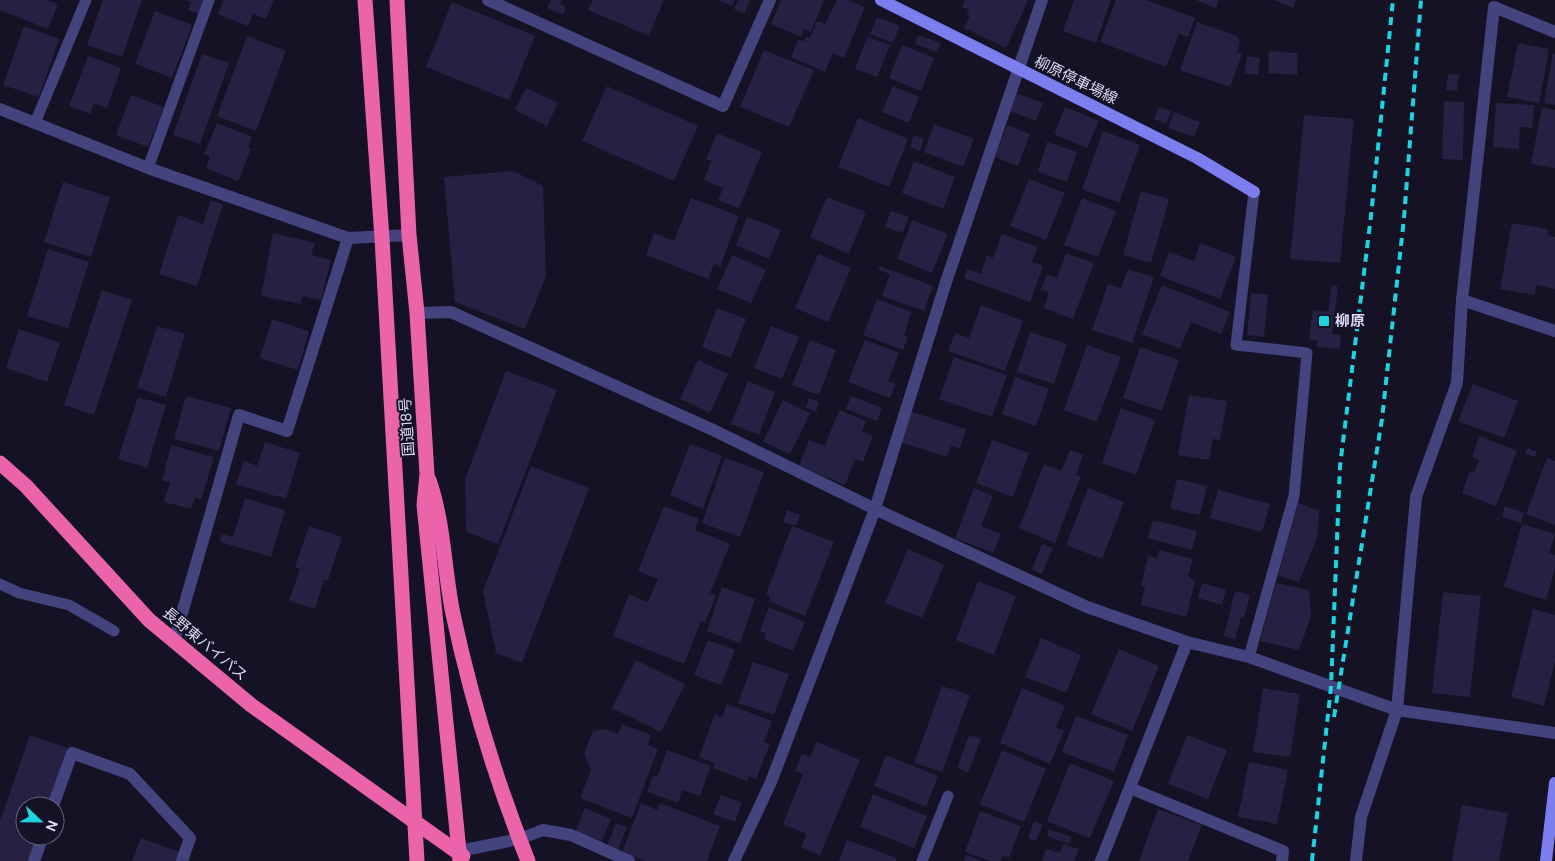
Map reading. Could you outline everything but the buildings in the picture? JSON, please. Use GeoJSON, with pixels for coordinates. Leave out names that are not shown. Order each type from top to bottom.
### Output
{"type":"FeatureCollection","features":[{"type":"Feature","properties":{"kind":"highway","name":"国道18号"},"geometry":{"type":"LineString","coordinates":[[365,0],[382,238],[417,861]]}},
{"type":"Feature","properties":{"kind":"highway","name":"国道18号"},"geometry":{"type":"LineString","coordinates":[[397,0],[409,236],[417,313],[427,474],[424,504],[462,858]]}},
{"type":"Feature","properties":{"kind":"highway","name":"長野東バイパス"},"geometry":{"type":"LineString","coordinates":[[0,463],[26,486],[149,620],[250,705],[415,820],[462,858]]}},
{"type":"Feature","properties":{"kind":"highway"},"geometry":{"type":"LineString","coordinates":[[427,474],[436,500],[452,607],[465,668],[492,760],[528,861]]}},
{"type":"Feature","properties":{"kind":"main road","name":"柳原停車場線"},"geometry":{"type":"LineString","coordinates":[[881,0],[1189,154],[1254,192]]}},
{"type":"Feature","properties":{"kind":"main road"},"geometry":{"type":"LineString","coordinates":[[1546,861],[1555,783]]}},
{"type":"Feature","properties":{"kind":"street"},"geometry":{"type":"LineString","coordinates":[[488,0],[723,106],[770,0]]}},
{"type":"Feature","properties":{"kind":"street"},"geometry":{"type":"LineString","coordinates":[[734,861],[771,782],[875,509],[946,282],[1042,0]]}},
{"type":"Feature","properties":{"kind":"street"},"geometry":{"type":"LineString","coordinates":[[1356,861],[1361,817],[1397,710],[1416,497],[1457,383],[1462,300],[1494,7],[1555,32]]}},
{"type":"Feature","properties":{"kind":"street"},"geometry":{"type":"LineString","coordinates":[[0,109],[148,168],[348,238],[409,236]]}},
{"type":"Feature","properties":{"kind":"street"},"geometry":{"type":"LineString","coordinates":[[174,641],[239,415],[287,431],[348,238]]}},
{"type":"Feature","properties":{"kind":"street"},"geometry":{"type":"LineString","coordinates":[[1462,300],[1555,331]]}},
{"type":"Feature","properties":{"kind":"street"},"geometry":{"type":"LineString","coordinates":[[417,313],[451,312],[711,429],[875,509],[1087,607],[1187,642],[1249,657],[1397,710],[1555,733]]}},
{"type":"Feature","properties":{"kind":"street"},"geometry":{"type":"LineString","coordinates":[[1101,861],[1187,642]]}},
{"type":"Feature","properties":{"kind":"street"},"geometry":{"type":"LineString","coordinates":[[57,796],[72,753],[130,774],[190,838],[182,861]]}},
{"type":"Feature","properties":{"kind":"street"},"geometry":{"type":"LineString","coordinates":[[1130,788],[1283,851],[1282,861]]}},
{"type":"Feature","properties":{"kind":"street"},"geometry":{"type":"LineString","coordinates":[[462,858],[543,830],[571,835],[629,861]]}},
{"type":"Feature","properties":{"kind":"street"},"geometry":{"type":"LineString","coordinates":[[34,861],[39,846]]}},
{"type":"Feature","properties":{"kind":"lane"},"geometry":{"type":"LineString","coordinates":[[35,123],[86,0]]}},
{"type":"Feature","properties":{"kind":"lane"},"geometry":{"type":"LineString","coordinates":[[148,168],[209,0]]}},
{"type":"Feature","properties":{"kind":"lane"},"geometry":{"type":"LineString","coordinates":[[1249,657],[1294,496],[1307,353],[1236,345],[1254,192]]}},
{"type":"Feature","properties":{"kind":"lane"},"geometry":{"type":"LineString","coordinates":[[0,584],[19,593],[69,605],[114,630]]}},
{"type":"Feature","properties":{"kind":"lane"},"geometry":{"type":"LineString","coordinates":[[922,861],[948,796]]}},
{"type":"Feature","properties":{"kind":"railway"},"geometry":{"type":"LineString","coordinates":[[1312,861],[1331,687],[1340,466],[1371,216],[1393,0]]}},
{"type":"Feature","properties":{"kind":"railway"},"geometry":{"type":"LineString","coordinates":[[1334,717],[1382,419],[1404,218],[1421,0]]}},
{"type":"Feature","properties":{"kind":"place","name":"柳原"},"geometry":{"type":"Point","coordinates":[1324,321]}}]}
